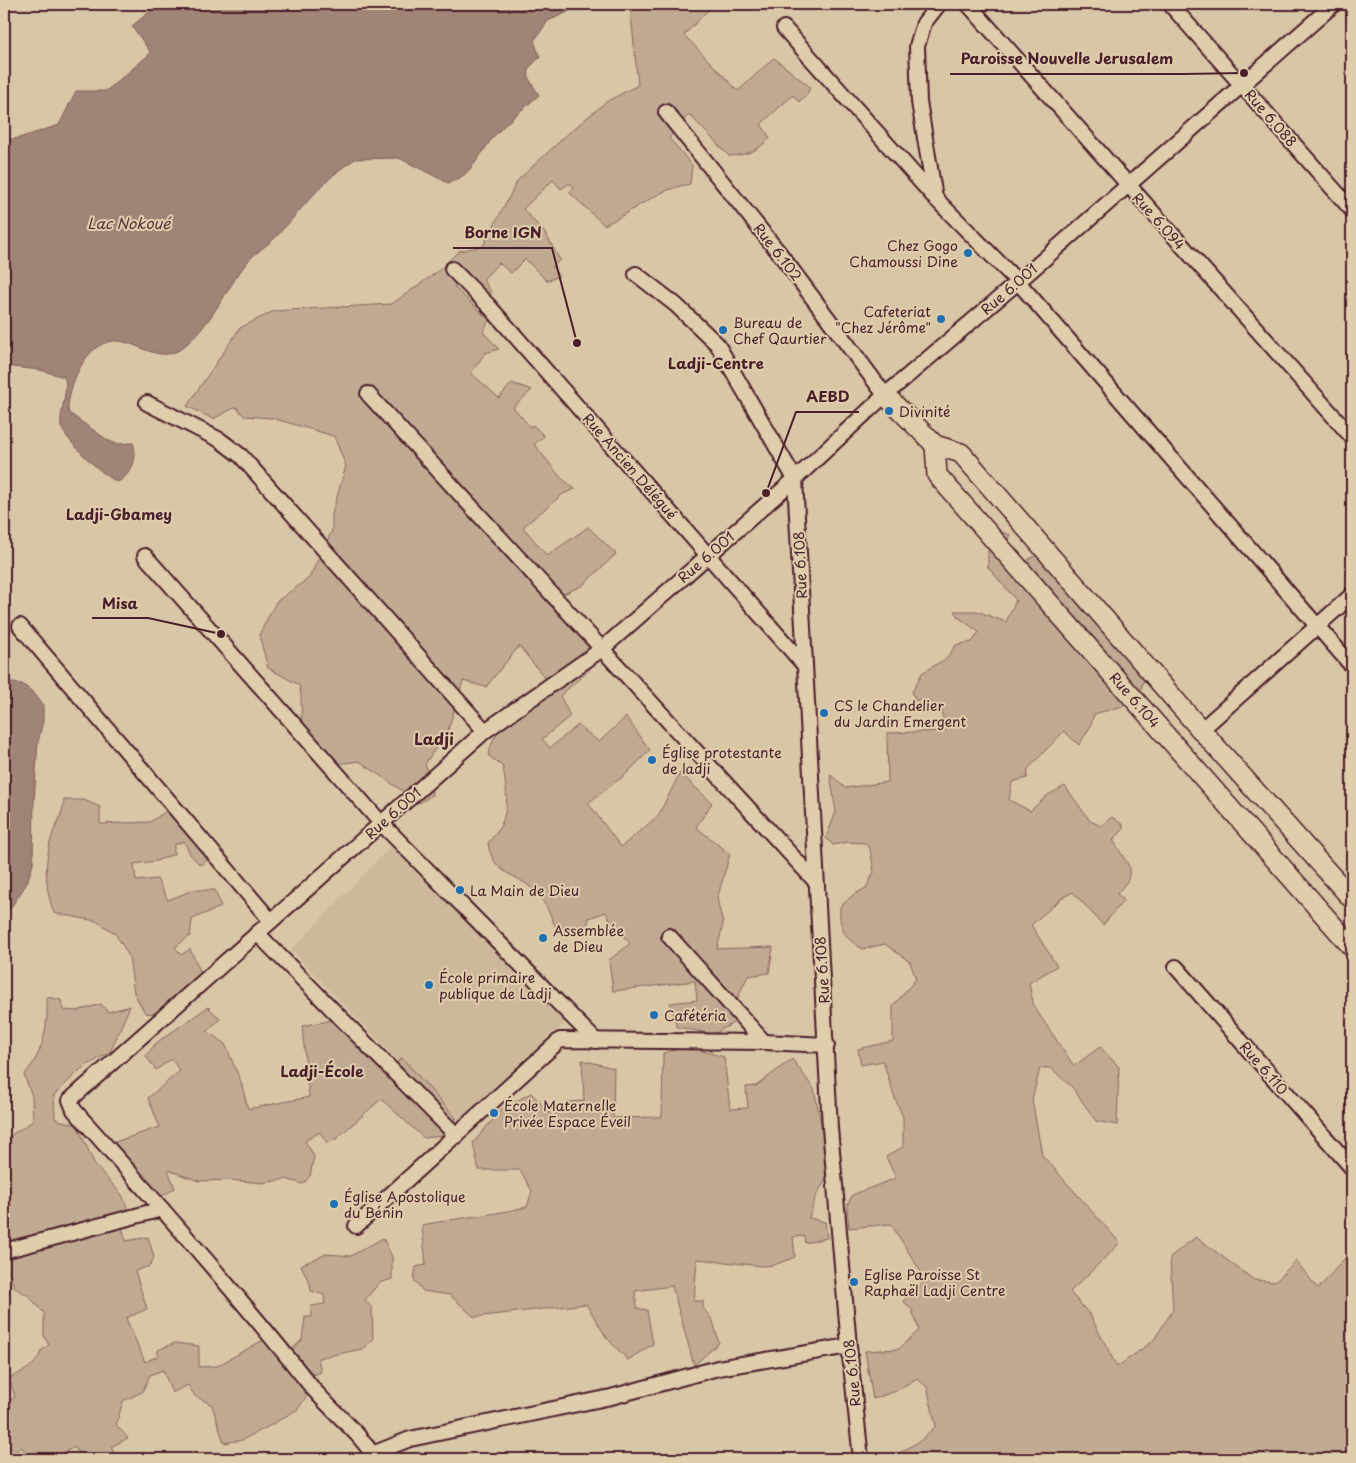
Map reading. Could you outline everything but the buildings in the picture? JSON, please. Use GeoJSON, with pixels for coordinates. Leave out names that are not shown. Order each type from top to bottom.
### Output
{"type":"FeatureCollection","features":[{"type":"Feature","properties":{"kind":"street"},"geometry":{"type":"LineString","coordinates":[[936,199],[919,102],[917,46],[924,24],[939,4]]}},
{"type":"Feature","properties":{"kind":"street","name":"Rue 6.094"},"geometry":{"type":"LineString","coordinates":[[968,4],[1127,186],[1352,437]]}},
{"type":"Feature","properties":{"kind":"street","name":"Rue 6.088"},"geometry":{"type":"LineString","coordinates":[[1170,4],[1352,210]]}},
{"type":"Feature","properties":{"kind":"street","name":"Rue 6.001"},"geometry":{"type":"LineString","coordinates":[[162,1209],[74,1110],[70,1100],[485,731],[602,649],[795,479],[885,395],[1018,282],[1334,4]]}},
{"type":"Feature","properties":{"kind":"street"},"geometry":{"type":"LineString","coordinates":[[784,28],[936,199],[1018,282],[1352,666]]}},
{"type":"Feature","properties":{"kind":"street","name":"Rue 6.102"},"geometry":{"type":"LineString","coordinates":[[666,112],[780,254],[885,395]]}},
{"type":"Feature","properties":{"kind":"street","name":"Rue Ancien Délégué"},"geometry":{"type":"LineString","coordinates":[[452,269],[488,305],[805,666]]}},
{"type":"Feature","properties":{"kind":"street"},"geometry":{"type":"LineString","coordinates":[[636,274],[676,305],[717,344],[795,479]]}},
{"type":"Feature","properties":{"kind":"street"},"geometry":{"type":"LineString","coordinates":[[368,394],[816,882]]}},
{"type":"Feature","properties":{"kind":"street"},"geometry":{"type":"LineString","coordinates":[[885,395],[935,445],[961,453],[1201,730],[1352,899]]}},
{"type":"Feature","properties":{"kind":"street"},"geometry":{"type":"LineString","coordinates":[[147,403],[220,440],[247,462],[485,731]]}},
{"type":"Feature","properties":{"kind":"street","name":"Rue 6.104"},"geometry":{"type":"LineString","coordinates":[[935,445],[937,475],[1352,947]]}},
{"type":"Feature","properties":{"kind":"street","name":"Rue 6.108"},"geometry":{"type":"LineString","coordinates":[[795,479],[830,1128],[861,1459]]}},
{"type":"Feature","properties":{"kind":"street"},"geometry":{"type":"LineString","coordinates":[[144,556],[381,823],[596,1041]]}},
{"type":"Feature","properties":{"kind":"street"},"geometry":{"type":"LineString","coordinates":[[1201,730],[1352,595]]}},
{"type":"Feature","properties":{"kind":"street"},"geometry":{"type":"LineString","coordinates":[[20,626],[271,921]]}},
{"type":"Feature","properties":{"kind":"street"},"geometry":{"type":"LineString","coordinates":[[257,934],[457,1136]]}},
{"type":"Feature","properties":{"kind":"street"},"geometry":{"type":"LineString","coordinates":[[670,936],[764,1042]]}},
{"type":"Feature","properties":{"kind":"street","name":"Rue 6.110"},"geometry":{"type":"LineString","coordinates":[[1176,967],[1352,1168]]}},
{"type":"Feature","properties":{"kind":"street"},"geometry":{"type":"LineString","coordinates":[[356,1226],[457,1136],[560,1040],[764,1042],[827,1046]]}},
{"type":"Feature","properties":{"kind":"street"},"geometry":{"type":"LineString","coordinates":[[4,1251],[162,1209],[269,1333],[312,1388],[374,1457],[410,1439],[611,1397],[718,1368],[849,1346]]}},
{"type":"Feature","properties":{"kind":"shaded area"},"geometry":{"type":"Polygon","coordinates":[[[630,4],[714,4],[684,35],[738,91],[774,58],[810,87],[807,94],[799,102],[793,95],[761,124],[770,138],[752,152],[742,155],[729,156],[689,114],[669,138],[692,165],[690,184],[666,191],[604,225],[569,192],[574,188],[570,183],[561,189],[553,180],[523,209],[545,233],[560,260],[552,267],[559,276],[547,281],[525,259],[511,273],[499,263],[483,279],[491,292],[490,305],[460,272],[454,287],[489,320],[483,332],[499,349],[485,353],[471,373],[499,398],[512,383],[532,390],[513,407],[530,427],[533,425],[544,436],[534,444],[561,478],[575,489],[563,494],[523,527],[547,556],[588,527],[616,554],[583,585],[555,598],[601,659],[560,696],[570,716],[542,739],[550,748],[578,725],[599,742],[626,717],[650,750],[626,774],[588,803],[621,847],[658,816],[680,773],[712,803],[696,827],[730,854],[717,899],[723,924],[717,949],[773,947],[769,973],[748,976],[738,996],[737,1021],[714,1034],[677,1027],[670,1003],[697,1000],[695,981],[613,991],[609,960],[630,944],[613,924],[606,912],[589,918],[586,932],[558,933],[546,906],[535,891],[500,868],[495,862],[488,843],[501,825],[507,798],[503,767],[488,755],[504,721],[518,704],[545,678],[519,646],[486,687],[463,681],[448,730],[425,764],[430,777],[432,795],[420,803],[359,761],[329,765],[302,733],[299,685],[268,668],[259,635],[276,602],[309,578],[332,531],[332,514],[346,466],[334,436],[272,418],[244,416],[236,407],[213,419],[187,406],[240,328],[274,311],[392,304],[437,272],[459,251],[483,246],[518,180],[571,131],[606,102],[638,85],[630,4]]]}},
{"type":"Feature","properties":{"kind":"shaded area"},"geometry":{"type":"Polygon","coordinates":[[[1001,532],[1010,535],[1002,551],[1021,564],[1049,548],[1153,661],[1143,682],[1137,702],[1094,714],[1090,727],[1079,745],[1064,731],[1028,769],[1027,778],[1012,782],[1009,800],[1030,811],[1048,795],[1065,786],[1090,821],[1101,826],[1112,817],[1123,825],[1123,830],[1113,840],[1130,868],[1128,880],[1117,894],[1124,900],[1103,925],[1073,892],[1062,898],[1031,925],[1057,966],[1029,983],[1034,1007],[1074,1066],[1100,1047],[1119,1067],[1117,1125],[1096,1121],[1072,1087],[1051,1068],[1040,1068],[1032,1099],[1042,1155],[1120,1243],[1070,1292],[1090,1315],[1117,1367],[1153,1341],[1173,1310],[1170,1257],[1196,1237],[1254,1280],[1275,1282],[1296,1261],[1318,1289],[1352,1250],[1352,1459],[889,1459],[920,1441],[936,1426],[927,1387],[917,1378],[896,1391],[873,1399],[865,1351],[899,1349],[919,1330],[912,1310],[903,1301],[926,1280],[891,1224],[849,1228],[847,1207],[852,1195],[896,1178],[886,1157],[903,1147],[903,1117],[883,1061],[861,1065],[858,1049],[893,1041],[893,1006],[916,979],[910,962],[885,944],[863,949],[851,941],[844,932],[840,907],[853,895],[866,888],[874,872],[870,849],[865,843],[847,842],[833,845],[826,838],[836,812],[830,774],[845,788],[888,782],[887,733],[945,731],[941,706],[926,700],[915,700],[912,692],[922,673],[947,658],[956,645],[972,642],[979,632],[958,617],[954,611],[977,611],[1006,622],[1016,600],[988,567],[988,541],[1001,532]]]}},
{"type":"Feature","properties":{"kind":"shaded area"},"geometry":{"type":"Polygon","coordinates":[[[64,800],[84,800],[100,807],[100,824],[150,822],[174,806],[208,860],[200,865],[190,854],[184,841],[174,845],[174,854],[156,861],[134,864],[136,881],[157,879],[168,900],[193,890],[215,890],[221,907],[192,919],[190,936],[175,947],[181,955],[190,949],[201,973],[187,995],[165,1015],[145,1013],[134,993],[129,956],[115,933],[96,921],[54,913],[48,893],[46,873],[50,843],[64,800]]]}},
{"type":"Feature","properties":{"kind":"shaded area","name":"École primaire publique de Ladji"},"geometry":{"type":"Polygon","coordinates":[[[391,846],[568,1020],[460,1125],[291,950],[391,846]]]}},
{"type":"Feature","properties":{"kind":"shaded area"},"geometry":{"type":"Polygon","coordinates":[[[47,997],[61,1000],[63,1010],[77,1011],[101,1004],[108,1012],[130,1006],[110,1052],[81,1069],[54,1095],[55,1119],[77,1125],[95,1165],[122,1195],[133,1221],[121,1224],[126,1241],[148,1237],[154,1257],[150,1266],[135,1271],[147,1309],[126,1318],[145,1362],[158,1356],[158,1350],[175,1343],[199,1346],[199,1367],[217,1366],[265,1339],[308,1394],[298,1409],[242,1440],[224,1443],[212,1405],[195,1396],[188,1385],[172,1393],[163,1370],[150,1375],[142,1392],[123,1401],[116,1425],[128,1438],[111,1447],[117,1459],[81,1459],[75,1447],[49,1459],[29,1459],[22,1447],[11,1454],[4,1451],[4,1403],[15,1397],[9,1378],[33,1365],[41,1351],[49,1345],[44,1336],[44,1313],[29,1296],[15,1288],[4,1262],[4,1223],[11,1213],[4,1144],[13,1134],[33,1121],[32,1096],[24,1075],[36,1058],[43,1039],[47,1018],[47,997]]]}},
{"type":"Feature","properties":{"kind":"shaded area"},"geometry":{"type":"Polygon","coordinates":[[[208,1007],[220,1019],[207,1031],[225,1044],[241,1082],[248,1109],[309,1097],[302,1026],[338,1019],[385,1072],[402,1058],[456,1118],[449,1135],[424,1138],[381,1099],[336,1139],[327,1143],[320,1132],[305,1141],[314,1156],[310,1176],[303,1184],[286,1179],[263,1183],[230,1180],[199,1181],[168,1170],[175,1188],[156,1200],[133,1190],[112,1163],[115,1142],[160,1127],[148,1098],[180,1071],[171,1059],[156,1070],[146,1056],[156,1043],[208,1007]]]}},
{"type":"Feature","properties":{"kind":"shaded area"},"geometry":{"type":"Polygon","coordinates":[[[688,1047],[724,1057],[730,1109],[748,1108],[746,1087],[756,1086],[792,1059],[814,1089],[831,1171],[816,1196],[809,1218],[825,1222],[827,1238],[805,1243],[804,1236],[793,1237],[795,1257],[774,1265],[762,1266],[697,1259],[694,1301],[703,1301],[703,1308],[713,1321],[719,1343],[694,1365],[672,1286],[635,1291],[637,1308],[647,1310],[653,1344],[628,1360],[607,1338],[586,1304],[474,1317],[450,1295],[423,1291],[414,1280],[416,1267],[426,1265],[422,1225],[527,1207],[532,1191],[520,1170],[479,1170],[473,1143],[502,1109],[531,1093],[553,1117],[567,1102],[584,1101],[582,1060],[614,1068],[613,1118],[662,1117],[663,1053],[688,1047]]]}},
{"type":"Feature","properties":{"kind":"shaded area"},"geometry":{"type":"Polygon","coordinates":[[[383,1238],[392,1257],[392,1279],[379,1283],[365,1300],[372,1308],[373,1340],[362,1349],[318,1358],[321,1372],[314,1375],[290,1351],[302,1340],[305,1317],[312,1317],[311,1306],[325,1304],[324,1295],[311,1291],[310,1284],[301,1265],[326,1254],[351,1256],[383,1238]]]}},
{"type":"Feature","properties":{"kind":"water","name":"Lac Nokoué"},"geometry":{"type":"Polygon","coordinates":[[[159,4],[575,4],[568,12],[548,21],[534,41],[540,57],[528,69],[529,79],[539,95],[498,132],[464,175],[448,183],[399,158],[355,159],[333,175],[277,236],[248,261],[210,318],[182,348],[173,353],[165,354],[148,351],[122,341],[113,341],[103,344],[86,358],[71,389],[69,413],[109,441],[117,444],[133,443],[135,455],[133,466],[127,475],[118,482],[95,466],[63,432],[61,420],[66,387],[64,377],[40,370],[4,366],[4,140],[19,138],[59,125],[76,91],[106,91],[151,53],[132,26],[159,4]]]}},
{"type":"Feature","properties":{"kind":"water"},"geometry":{"type":"Polygon","coordinates":[[[4,682],[22,684],[34,693],[43,705],[43,721],[38,742],[34,801],[33,864],[27,883],[4,918],[4,682]]]}},
{"type":"Feature","properties":{"kind":"place","name":"Paroisse Nouvelle Jerusalem"},"geometry":{"type":"Point","coordinates":[1244,73]}},
{"type":"Feature","properties":{"kind":"place","name":"Chez Gogo Chamoussi Dine"},"geometry":{"type":"Point","coordinates":[968,253]}},
{"type":"Feature","properties":{"kind":"place","name":"Cafeteriat \"Chez Jérôme\""},"geometry":{"type":"Point","coordinates":[941,319]}},
{"type":"Feature","properties":{"kind":"place","name":"Bureau de Chef Qaurtier"},"geometry":{"type":"Point","coordinates":[723,330]}},
{"type":"Feature","properties":{"kind":"place","name":"Borne IGN"},"geometry":{"type":"Point","coordinates":[577,343]}},
{"type":"Feature","properties":{"kind":"place","name":"Divinité"},"geometry":{"type":"Point","coordinates":[889,411]}},
{"type":"Feature","properties":{"kind":"place","name":"AEBD"},"geometry":{"type":"Point","coordinates":[766,493]}},
{"type":"Feature","properties":{"kind":"place","name":"Misa"},"geometry":{"type":"Point","coordinates":[221,634]}},
{"type":"Feature","properties":{"kind":"place","name":"CS le Chandelier du Jardin Emergent"},"geometry":{"type":"Point","coordinates":[824,713]}},
{"type":"Feature","properties":{"kind":"place","name":"Église protestante de ladji"},"geometry":{"type":"Point","coordinates":[652,760]}},
{"type":"Feature","properties":{"kind":"place","name":"La Main de Dieu"},"geometry":{"type":"Point","coordinates":[460,890]}},
{"type":"Feature","properties":{"kind":"place","name":"Assemblée de Dieu"},"geometry":{"type":"Point","coordinates":[543,938]}},
{"type":"Feature","properties":{"kind":"place","name":"École primaire publique de Ladji"},"geometry":{"type":"Point","coordinates":[429,985]}},
{"type":"Feature","properties":{"kind":"place","name":"Cafétéria"},"geometry":{"type":"Point","coordinates":[654,1015]}},
{"type":"Feature","properties":{"kind":"place","name":"École Maternelle Privée Espace Éveil"},"geometry":{"type":"Point","coordinates":[494,1113]}},
{"type":"Feature","properties":{"kind":"place","name":"Église Apostolique du Bénin"},"geometry":{"type":"Point","coordinates":[334,1204]}},
{"type":"Feature","properties":{"kind":"place","name":"Eglise Paroisse St Raphaël Ladji Centre"},"geometry":{"type":"Point","coordinates":[854,1282]}},
{"type":"Feature","properties":{"kind":"district","name":"Ladji-Centre"},"geometry":{"type":"Point","coordinates":[716,362]}},
{"type":"Feature","properties":{"kind":"district","name":"Ladji-Gbamey"},"geometry":{"type":"Point","coordinates":[119,513]}},
{"type":"Feature","properties":{"kind":"district","name":"Ladji"},"geometry":{"type":"Point","coordinates":[434,738]}},
{"type":"Feature","properties":{"kind":"district","name":"Ladji-École"},"geometry":{"type":"Point","coordinates":[322,1070]}}]}
